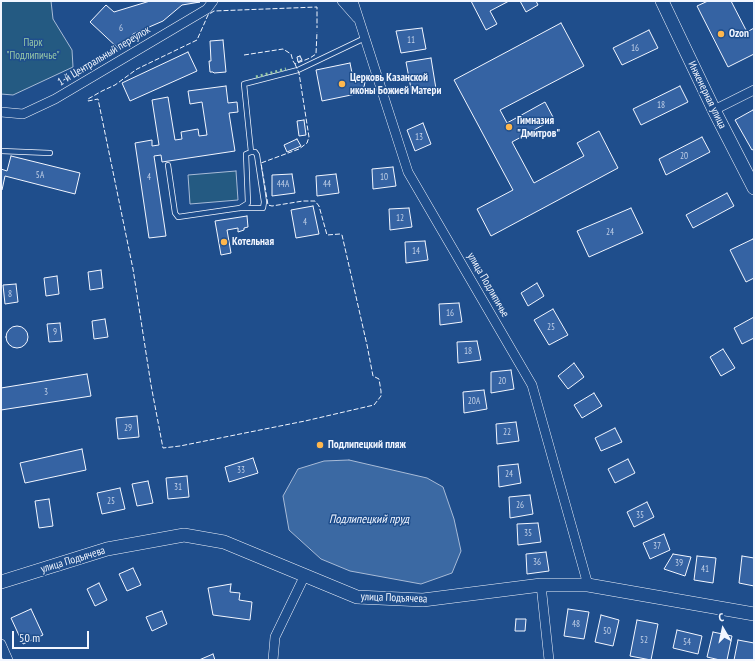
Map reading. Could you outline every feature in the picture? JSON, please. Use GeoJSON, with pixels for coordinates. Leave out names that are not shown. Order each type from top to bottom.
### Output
{"type":"FeatureCollection","features":[{"type":"Feature","properties":{"kind":"main road","name":"Инженерная улица"},"geometry":{"type":"LineString","coordinates":[[662,1],[714,110],[754,188]]}},
{"type":"Feature","properties":{"kind":"main road","name":"улица Подъячева"},"geometry":{"type":"LineString","coordinates":[[1,582],[107,549],[184,535],[224,542],[357,597],[423,600],[541,585],[588,586],[754,614]]}},
{"type":"Feature","properties":{"kind":"street","name":"1-й Центральный переулок"},"geometry":{"type":"LineString","coordinates":[[1,112],[23,114],[55,99],[207,9],[213,1]]}},
{"type":"Feature","properties":{"kind":"street"},"geometry":{"type":"LineString","coordinates":[[342,1],[360,22]]}},
{"type":"Feature","properties":{"kind":"street","name":"улица Подлипичье"},"geometry":{"type":"LineString","coordinates":[[353,1],[408,172],[532,385],[588,586]]}},
{"type":"Feature","properties":{"kind":"street"},"geometry":{"type":"LineString","coordinates":[[714,110],[754,90]]}},
{"type":"Feature","properties":{"kind":"street"},"geometry":{"type":"LineString","coordinates":[[273,660],[276,637],[305,576]]}},
{"type":"Feature","properties":{"kind":"street"},"geometry":{"type":"LineString","coordinates":[[541,585],[549,660]]}},
{"type":"Feature","properties":{"kind":"street"},"geometry":{"type":"LineString","coordinates":[[1,644],[8,660]]}},
{"type":"Feature","properties":{"kind":"lane"},"geometry":{"type":"LineString","coordinates":[[251,152],[244,84],[298,70],[365,38]]}},
{"type":"Feature","properties":{"kind":"lane"},"geometry":{"type":"LineString","coordinates":[[1,151],[50,153]]}},
{"type":"Feature","properties":{"kind":"lane"},"geometry":{"type":"LineString","coordinates":[[168,165],[174,213],[178,217],[240,208],[263,208],[264,202],[257,155],[255,152],[246,154],[248,203],[240,208]]}},
{"type":"Feature","properties":{"kind":"green space","name":"Парк \"Подлипичье\""},"geometry":{"type":"Polygon","coordinates":[[[1,1],[51,1],[53,19],[72,50],[73,67],[13,95],[1,94],[1,1]]]}},
{"type":"Feature","properties":{"kind":"green space"},"geometry":{"type":"Polygon","coordinates":[[[236,171],[238,200],[190,204],[188,175],[236,171]]]}},
{"type":"Feature","properties":{"kind":"water","name":"Подлипецкий пруд"},"geometry":{"type":"Polygon","coordinates":[[[349,460],[427,478],[443,487],[454,519],[461,551],[452,573],[421,584],[350,571],[321,559],[289,530],[283,496],[298,469],[324,461],[349,460]]]}},
{"type":"Feature","properties":{"kind":"building"},"geometry":{"type":"Polygon","coordinates":[[[150,1],[200,2],[182,5],[163,21],[133,34],[120,50],[90,22],[106,5],[114,12],[150,1]]]}},
{"type":"Feature","properties":{"kind":"building"},"geometry":{"type":"Polygon","coordinates":[[[471,1],[509,1],[490,11],[497,24],[486,30],[471,1]]]}},
{"type":"Feature","properties":{"kind":"building"},"geometry":{"type":"Polygon","coordinates":[[[520,1],[536,1],[538,5],[526,12],[520,1]]]}},
{"type":"Feature","properties":{"kind":"building"},"geometry":{"type":"Polygon","coordinates":[[[708,1],[731,1],[747,32],[754,28],[754,54],[728,67],[697,6],[708,1]]]}},
{"type":"Feature","properties":{"kind":"building","name":"Гимназия \"Дмитров\""},"geometry":{"type":"Polygon","coordinates":[[[561,23],[584,66],[500,110],[507,123],[545,102],[554,119],[512,142],[534,183],[584,156],[577,143],[599,131],[618,168],[491,236],[477,209],[513,190],[454,80],[561,23]]]}},
{"type":"Feature","properties":{"kind":"building"},"geometry":{"type":"Polygon","coordinates":[[[422,28],[426,49],[401,53],[396,31],[422,28]]]}},
{"type":"Feature","properties":{"kind":"building"},"geometry":{"type":"Polygon","coordinates":[[[649,30],[658,48],[622,65],[613,48],[649,30]]]}},
{"type":"Feature","properties":{"kind":"building"},"geometry":{"type":"Polygon","coordinates":[[[223,40],[226,72],[210,72],[210,41],[223,40]]]}},
{"type":"Feature","properties":{"kind":"building"},"geometry":{"type":"Polygon","coordinates":[[[188,52],[197,71],[130,101],[122,83],[188,52]]]}},
{"type":"Feature","properties":{"kind":"building"},"geometry":{"type":"Polygon","coordinates":[[[300,56],[302,60],[298,62],[297,57],[300,56]]]}},
{"type":"Feature","properties":{"kind":"building"},"geometry":{"type":"Polygon","coordinates":[[[431,58],[436,89],[412,94],[406,62],[431,58]]]}},
{"type":"Feature","properties":{"kind":"building","name":"Церковь Казанской иконы Божией Матери"},"geometry":{"type":"Polygon","coordinates":[[[350,63],[353,78],[363,78],[365,82],[364,87],[356,90],[356,94],[322,101],[316,70],[350,63]]]}},
{"type":"Feature","properties":{"kind":"building"},"geometry":{"type":"Polygon","coordinates":[[[226,86],[228,103],[237,102],[238,112],[229,113],[235,151],[162,162],[161,155],[154,156],[166,236],[149,238],[135,143],[152,140],[152,146],[159,145],[152,100],[168,97],[175,140],[182,139],[181,132],[198,129],[199,136],[207,135],[202,102],[190,104],[188,91],[226,86]]]}},
{"type":"Feature","properties":{"kind":"building"},"geometry":{"type":"Polygon","coordinates":[[[680,86],[688,102],[641,125],[633,109],[680,86]]]}},
{"type":"Feature","properties":{"kind":"building"},"geometry":{"type":"Polygon","coordinates":[[[753,110],[754,149],[752,150],[735,120],[753,110]]]}},
{"type":"Feature","properties":{"kind":"building"},"geometry":{"type":"Polygon","coordinates":[[[304,120],[306,135],[299,136],[297,121],[304,120]]]}},
{"type":"Feature","properties":{"kind":"building"},"geometry":{"type":"Polygon","coordinates":[[[423,123],[431,144],[415,151],[407,130],[423,123]]]}},
{"type":"Feature","properties":{"kind":"building"},"geometry":{"type":"Polygon","coordinates":[[[702,137],[710,152],[666,175],[659,159],[702,137]]]}},
{"type":"Feature","properties":{"kind":"building"},"geometry":{"type":"Polygon","coordinates":[[[297,139],[301,146],[287,152],[284,145],[297,139]]]}},
{"type":"Feature","properties":{"kind":"building"},"geometry":{"type":"Polygon","coordinates":[[[11,156],[80,173],[75,194],[5,176],[1,190],[1,169],[7,171],[11,156]]]}},
{"type":"Feature","properties":{"kind":"building"},"geometry":{"type":"Polygon","coordinates":[[[393,167],[396,186],[373,189],[372,169],[393,167]]]}},
{"type":"Feature","properties":{"kind":"building"},"geometry":{"type":"Polygon","coordinates":[[[292,174],[295,193],[272,196],[272,175],[292,174]]]}},
{"type":"Feature","properties":{"kind":"building"},"geometry":{"type":"Polygon","coordinates":[[[336,174],[339,193],[317,196],[316,176],[336,174]]]}},
{"type":"Feature","properties":{"kind":"building"},"geometry":{"type":"Polygon","coordinates":[[[727,193],[734,206],[693,228],[686,215],[727,193]]]}},
{"type":"Feature","properties":{"kind":"building"},"geometry":{"type":"Polygon","coordinates":[[[313,206],[319,234],[296,238],[291,210],[313,206]]]}},
{"type":"Feature","properties":{"kind":"building"},"geometry":{"type":"Polygon","coordinates":[[[409,208],[412,227],[390,230],[389,209],[409,208]]]}},
{"type":"Feature","properties":{"kind":"building"},"geometry":{"type":"Polygon","coordinates":[[[631,208],[643,233],[589,257],[577,231],[631,208]]]}},
{"type":"Feature","properties":{"kind":"building","name":"Котельная"},"geometry":{"type":"Polygon","coordinates":[[[247,216],[248,227],[244,228],[244,230],[238,232],[238,228],[227,230],[231,253],[221,255],[215,221],[247,216]]]}},
{"type":"Feature","properties":{"kind":"building"},"geometry":{"type":"Polygon","coordinates":[[[753,239],[754,278],[746,282],[730,250],[753,239]]]}},
{"type":"Feature","properties":{"kind":"building"},"geometry":{"type":"Polygon","coordinates":[[[425,241],[428,260],[406,263],[405,242],[425,241]]]}},
{"type":"Feature","properties":{"kind":"building"},"geometry":{"type":"Polygon","coordinates":[[[101,270],[103,288],[90,290],[88,272],[101,270]]]}},
{"type":"Feature","properties":{"kind":"building"},"geometry":{"type":"Polygon","coordinates":[[[57,276],[59,294],[46,296],[44,278],[57,276]]]}},
{"type":"Feature","properties":{"kind":"building"},"geometry":{"type":"Polygon","coordinates":[[[537,283],[544,296],[528,306],[521,293],[537,283]]]}},
{"type":"Feature","properties":{"kind":"building"},"geometry":{"type":"Polygon","coordinates":[[[16,284],[18,302],[5,304],[3,285],[16,284]]]}},
{"type":"Feature","properties":{"kind":"building"},"geometry":{"type":"Polygon","coordinates":[[[459,303],[462,322],[440,325],[439,304],[459,303]]]}},
{"type":"Feature","properties":{"kind":"building"},"geometry":{"type":"Polygon","coordinates":[[[553,309],[568,335],[549,345],[534,320],[553,309]]]}},
{"type":"Feature","properties":{"kind":"building"},"geometry":{"type":"Polygon","coordinates":[[[754,317],[754,338],[742,344],[734,328],[754,317]]]}},
{"type":"Feature","properties":{"kind":"building"},"geometry":{"type":"Polygon","coordinates":[[[105,319],[108,337],[94,339],[92,321],[105,319]]]}},
{"type":"Feature","properties":{"kind":"building"},"geometry":{"type":"Polygon","coordinates":[[[60,323],[62,341],[49,342],[47,324],[60,323]]]}},
{"type":"Feature","properties":{"kind":"building"},"geometry":{"type":"Polygon","coordinates":[[[17,326],[25,329],[28,337],[25,345],[17,348],[9,345],[6,337],[9,329],[17,326]]]}},
{"type":"Feature","properties":{"kind":"building"},"geometry":{"type":"Polygon","coordinates":[[[477,341],[481,360],[458,363],[457,342],[477,341]]]}},
{"type":"Feature","properties":{"kind":"building"},"geometry":{"type":"Polygon","coordinates":[[[723,349],[735,368],[721,376],[710,357],[723,349]]]}},
{"type":"Feature","properties":{"kind":"building"},"geometry":{"type":"Polygon","coordinates":[[[574,363],[584,377],[568,389],[558,376],[574,363]]]}},
{"type":"Feature","properties":{"kind":"building"},"geometry":{"type":"Polygon","coordinates":[[[511,370],[514,389],[491,393],[491,372],[511,370]]]}},
{"type":"Feature","properties":{"kind":"building"},"geometry":{"type":"Polygon","coordinates":[[[87,374],[91,396],[1,410],[1,388],[87,374]]]}},
{"type":"Feature","properties":{"kind":"building"},"geometry":{"type":"Polygon","coordinates":[[[484,390],[487,409],[464,413],[463,392],[484,390]]]}},
{"type":"Feature","properties":{"kind":"building"},"geometry":{"type":"Polygon","coordinates":[[[594,393],[602,406],[582,418],[574,405],[594,393]]]}},
{"type":"Feature","properties":{"kind":"building"},"geometry":{"type":"Polygon","coordinates":[[[137,416],[139,437],[118,439],[116,418],[137,416]]]}},
{"type":"Feature","properties":{"kind":"building"},"geometry":{"type":"Polygon","coordinates":[[[516,422],[519,441],[497,444],[496,424],[516,422]]]}},
{"type":"Feature","properties":{"kind":"building"},"geometry":{"type":"Polygon","coordinates":[[[615,428],[622,442],[601,451],[595,438],[615,428]]]}},
{"type":"Feature","properties":{"kind":"building"},"geometry":{"type":"Polygon","coordinates":[[[82,449],[86,470],[25,483],[20,463],[82,449]]]}},
{"type":"Feature","properties":{"kind":"building"},"geometry":{"type":"Polygon","coordinates":[[[253,458],[258,473],[229,482],[225,467],[253,458]]]}},
{"type":"Feature","properties":{"kind":"building"},"geometry":{"type":"Polygon","coordinates":[[[628,459],[635,473],[615,483],[608,469],[628,459]]]}},
{"type":"Feature","properties":{"kind":"building"},"geometry":{"type":"Polygon","coordinates":[[[518,464],[521,483],[499,487],[498,466],[518,464]]]}},
{"type":"Feature","properties":{"kind":"building"},"geometry":{"type":"Polygon","coordinates":[[[187,476],[189,497],[168,499],[166,478],[187,476]]]}},
{"type":"Feature","properties":{"kind":"building"},"geometry":{"type":"Polygon","coordinates":[[[148,481],[153,503],[137,506],[132,484],[148,481]]]}},
{"type":"Feature","properties":{"kind":"building"},"geometry":{"type":"Polygon","coordinates":[[[120,488],[125,509],[102,514],[97,493],[120,488]]]}},
{"type":"Feature","properties":{"kind":"building"},"geometry":{"type":"Polygon","coordinates":[[[530,495],[533,514],[510,518],[509,497],[530,495]]]}},
{"type":"Feature","properties":{"kind":"building"},"geometry":{"type":"Polygon","coordinates":[[[49,499],[53,526],[39,528],[35,501],[49,499]]]}},
{"type":"Feature","properties":{"kind":"building"},"geometry":{"type":"Polygon","coordinates":[[[647,502],[654,517],[634,527],[627,512],[647,502]]]}},
{"type":"Feature","properties":{"kind":"building"},"geometry":{"type":"Polygon","coordinates":[[[538,523],[541,542],[518,545],[517,524],[538,523]]]}},
{"type":"Feature","properties":{"kind":"building"},"geometry":{"type":"Polygon","coordinates":[[[664,534],[670,550],[650,559],[643,543],[664,534]]]}},
{"type":"Feature","properties":{"kind":"building"},"geometry":{"type":"Polygon","coordinates":[[[546,552],[549,571],[527,574],[526,554],[546,552]]]}},
{"type":"Feature","properties":{"kind":"building"},"geometry":{"type":"Polygon","coordinates":[[[673,554],[691,557],[685,576],[664,569],[673,554]]]}},
{"type":"Feature","properties":{"kind":"building"},"geometry":{"type":"Polygon","coordinates":[[[697,556],[716,558],[713,583],[694,580],[697,556]]]}},
{"type":"Feature","properties":{"kind":"building"},"geometry":{"type":"Polygon","coordinates":[[[742,556],[754,558],[754,586],[739,583],[742,556]]]}},
{"type":"Feature","properties":{"kind":"building"},"geometry":{"type":"Polygon","coordinates":[[[133,568],[141,585],[127,591],[119,574],[133,568]]]}},
{"type":"Feature","properties":{"kind":"building"},"geometry":{"type":"Polygon","coordinates":[[[99,583],[107,600],[95,606],[87,589],[99,583]]]}},
{"type":"Feature","properties":{"kind":"building"},"geometry":{"type":"Polygon","coordinates":[[[231,584],[230,592],[240,593],[239,600],[252,602],[250,620],[213,615],[208,588],[231,584]]]}},
{"type":"Feature","properties":{"kind":"building"},"geometry":{"type":"Polygon","coordinates":[[[31,609],[43,635],[23,644],[11,618],[31,609]]]}},
{"type":"Feature","properties":{"kind":"building"},"geometry":{"type":"Polygon","coordinates":[[[568,609],[589,612],[584,639],[564,636],[568,609]]]}},
{"type":"Feature","properties":{"kind":"building"},"geometry":{"type":"Polygon","coordinates":[[[162,611],[167,624],[152,631],[146,617],[162,611]]]}},
{"type":"Feature","properties":{"kind":"building"},"geometry":{"type":"Polygon","coordinates":[[[601,615],[619,620],[613,646],[595,642],[601,615]]]}},
{"type":"Feature","properties":{"kind":"building"},"geometry":{"type":"Polygon","coordinates":[[[516,619],[526,619],[525,631],[515,631],[516,619]]]}},
{"type":"Feature","properties":{"kind":"building"},"geometry":{"type":"Polygon","coordinates":[[[637,620],[658,624],[651,660],[630,656],[637,620]]]}},
{"type":"Feature","properties":{"kind":"building"},"geometry":{"type":"Polygon","coordinates":[[[677,630],[702,636],[698,654],[673,648],[677,630]]]}},
{"type":"Feature","properties":{"kind":"building"},"geometry":{"type":"Polygon","coordinates":[[[713,632],[732,636],[727,660],[707,657],[713,632]]]}},
{"type":"Feature","properties":{"kind":"building"},"geometry":{"type":"Polygon","coordinates":[[[738,640],[754,643],[754,660],[734,660],[738,640]]]}},
{"type":"Feature","properties":{"kind":"building"},"geometry":{"type":"Polygon","coordinates":[[[213,654],[215,660],[199,660],[213,654]]]}},
{"type":"Feature","properties":{"kind":"hedge"},"geometry":{"type":"LineString","coordinates":[[256,77],[286,69]]}},
{"type":"Feature","properties":{"kind":"fence"},"geometry":{"type":"LineString","coordinates":[[295,64],[299,73],[309,137],[307,143],[299,149],[261,163],[268,205],[272,206],[303,201],[315,201],[319,206],[327,235],[342,235],[373,376],[379,379],[381,396],[374,405],[305,421],[180,446],[163,448],[151,385],[133,269],[98,99],[88,101],[88,99],[115,85],[137,69],[197,40],[208,15],[214,11],[317,7],[317,28]]}},
{"type":"Feature","properties":{"kind":"fence"},"geometry":{"type":"LineString","coordinates":[[244,55],[283,49],[291,54],[295,64],[316,54],[317,32]]}},
{"type":"Feature","properties":{"kind":"place","name":"Ozon"},"geometry":{"type":"Point","coordinates":[721,34]}},
{"type":"Feature","properties":{"kind":"place","name":"Церковь Казанской иконы Божией Матери"},"geometry":{"type":"Point","coordinates":[342,84]}},
{"type":"Feature","properties":{"kind":"place","name":"Гимназия \"Дмитров\""},"geometry":{"type":"Point","coordinates":[509,127]}},
{"type":"Feature","properties":{"kind":"place","name":"Котельная"},"geometry":{"type":"Point","coordinates":[224,242]}},
{"type":"Feature","properties":{"kind":"place","name":"Подлипецкий пляж"},"geometry":{"type":"Point","coordinates":[320,445]}}]}
